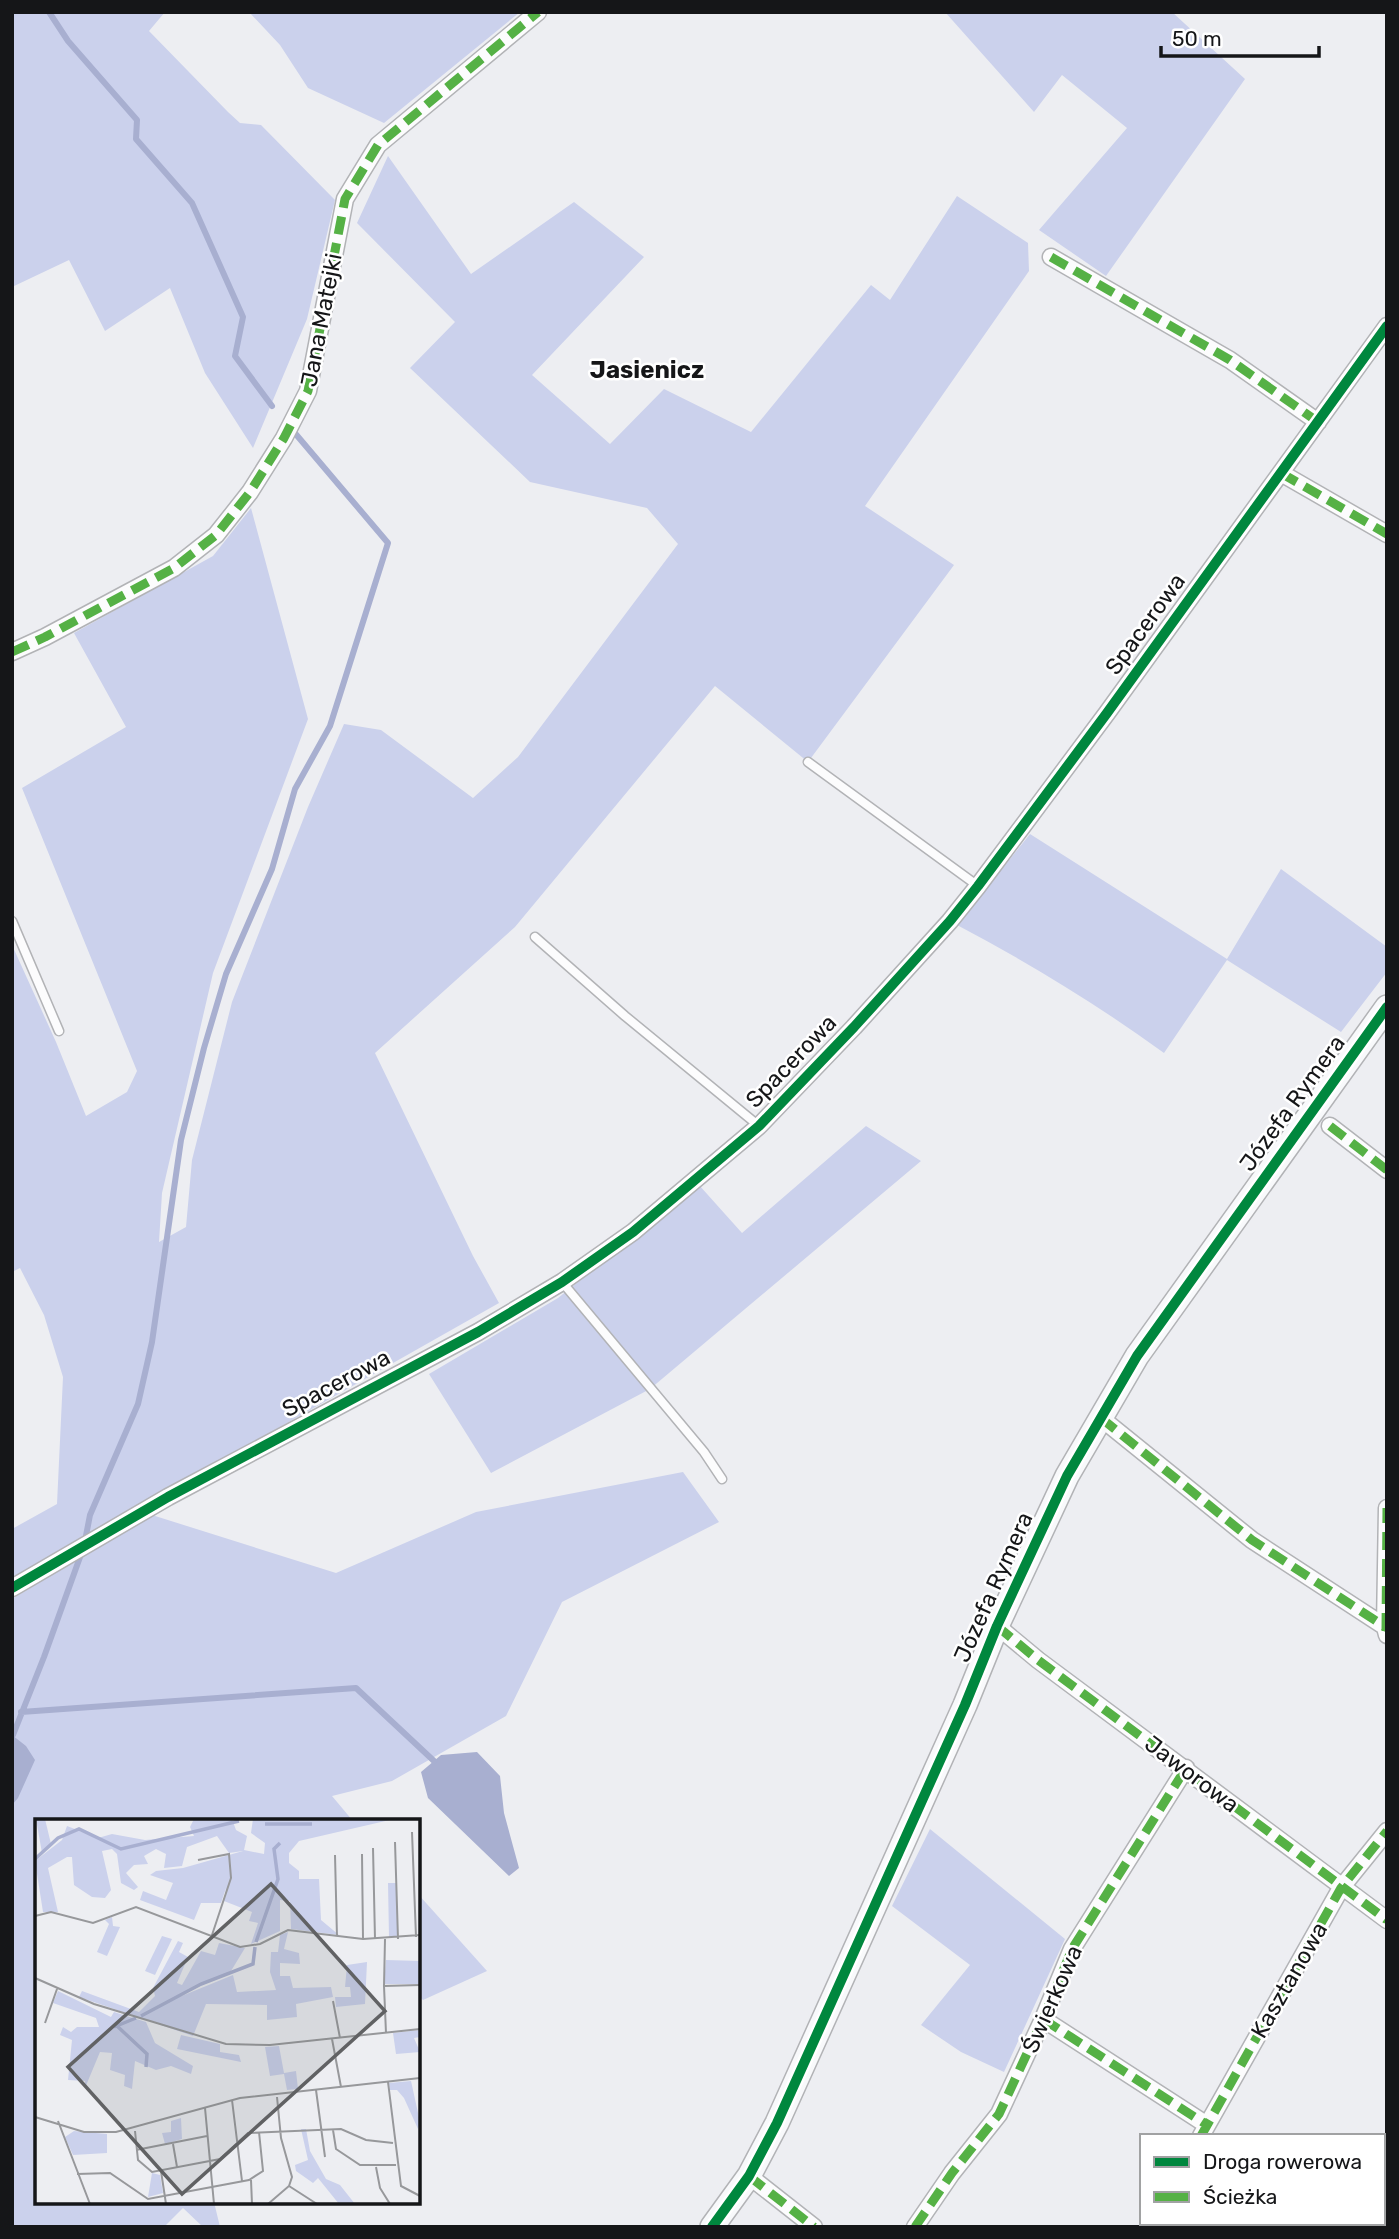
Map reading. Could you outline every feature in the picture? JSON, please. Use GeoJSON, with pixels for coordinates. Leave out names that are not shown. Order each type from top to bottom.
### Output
{"type":"FeatureCollection","features":[{"type":"Feature","properties":{"kind":"street","name":"Jana Matejki"},"geometry":{"type":"LineString","coordinates":[[12,652],[174,568],[216,535],[250,492],[284,438],[309,391],[345,199],[377,145],[538,12]]}},
{"type":"Feature","properties":{"kind":"street"},"geometry":{"type":"LineString","coordinates":[[1051,257],[1230,360],[1318,422]]}},
{"type":"Feature","properties":{"kind":"street","name":"Spacerowa"},"geometry":{"type":"LineString","coordinates":[[12,1588],[167,1497],[478,1332],[562,1282],[633,1232],[759,1126],[950,921],[978,886],[1387,326]]}},
{"type":"Feature","properties":{"kind":"street"},"geometry":{"type":"LineString","coordinates":[[1281,473],[1387,534]]}},
{"type":"Feature","properties":{"kind":"street","name":"Józefa Rymera"},"geometry":{"type":"LineString","coordinates":[[712,2227],[749,2176],[777,2123],[965,1705],[997,1626],[1067,1476],[1137,1356],[1387,1007]]}},
{"type":"Feature","properties":{"kind":"street"},"geometry":{"type":"LineString","coordinates":[[1330,1126],[1387,1170]]}},
{"type":"Feature","properties":{"kind":"street"},"geometry":{"type":"LineString","coordinates":[[1101,1418],[1252,1540],[1386,1630]]}},
{"type":"Feature","properties":{"kind":"street"},"geometry":{"type":"LineString","coordinates":[[1386,1630],[1387,1508]]}},
{"type":"Feature","properties":{"kind":"street","name":"Jaworowa"},"geometry":{"type":"LineString","coordinates":[[997,1626],[1038,1660],[1387,1920]]}},
{"type":"Feature","properties":{"kind":"street","name":"Świerkowa"},"geometry":{"type":"LineString","coordinates":[[915,2227],[999,2114],[1072,1949],[1186,1769]]}},
{"type":"Feature","properties":{"kind":"street","name":"Kasztanowa"},"geometry":{"type":"LineString","coordinates":[[1204,2130],[1341,1888],[1387,1831]]}},
{"type":"Feature","properties":{"kind":"street"},"geometry":{"type":"LineString","coordinates":[[1043,2019],[1204,2130]]}},
{"type":"Feature","properties":{"kind":"street"},"geometry":{"type":"LineString","coordinates":[[749,2176],[814,2227]]}},
{"type":"Feature","properties":{"kind":"lane"},"geometry":{"type":"LineString","coordinates":[[808,762],[978,886]]}},
{"type":"Feature","properties":{"kind":"lane"},"geometry":{"type":"LineString","coordinates":[[12,921],[59,1031]]}},
{"type":"Feature","properties":{"kind":"lane"},"geometry":{"type":"LineString","coordinates":[[535,937],[625,1016],[759,1126]]}},
{"type":"Feature","properties":{"kind":"lane"},"geometry":{"type":"LineString","coordinates":[[562,1282],[704,1452],[722,1479]]}},
{"type":"Feature","properties":{"kind":"shaded area"},"geometry":{"type":"Polygon","coordinates":[[[12,12],[165,12],[149,31],[240,123],[261,125],[335,200],[307,319],[253,448],[205,373],[170,288],[105,331],[69,260],[12,287],[12,12]]]}},
{"type":"Feature","properties":{"kind":"shaded area"},"geometry":{"type":"Polygon","coordinates":[[[249,12],[520,12],[384,123],[308,88],[280,45],[249,12]]]}},
{"type":"Feature","properties":{"kind":"shaded area"},"geometry":{"type":"Polygon","coordinates":[[[945,12],[1172,12],[1245,79],[1106,276],[1039,230],[1127,128],[1062,75],[1034,112],[945,12]]]}},
{"type":"Feature","properties":{"kind":"shaded area"},"geometry":{"type":"Polygon","coordinates":[[[388,156],[471,274],[574,202],[644,257],[532,375],[610,444],[664,389],[751,432],[871,285],[890,300],[957,196],[1028,243],[1029,271],[865,506],[954,565],[808,762],[715,686],[515,927],[375,1053],[473,1256],[499,1303],[12,1579],[12,1529],[57,1504],[63,1377],[44,1315],[20,1268],[12,1272],[12,945],[86,1116],[127,1092],[137,1071],[22,788],[126,727],[74,633],[213,556],[251,508],[308,719],[213,973],[162,1193],[159,1242],[186,1227],[192,1160],[232,1002],[308,807],[344,724],[381,730],[473,798],[518,757],[678,544],[647,508],[530,482],[410,368],[455,322],[357,223],[388,156]]]}},
{"type":"Feature","properties":{"kind":"shaded area"},"geometry":{"type":"Polygon","coordinates":[[[1030,834],[1227,959],[1281,869],[1387,947],[1387,972],[1341,1032],[1227,960],[1164,1053],[1063,985],[957,925],[1030,834]]]}},
{"type":"Feature","properties":{"kind":"shaded area"},"geometry":{"type":"Polygon","coordinates":[[[866,1126],[921,1161],[650,1389],[491,1473],[429,1374],[558,1298],[699,1185],[742,1233],[866,1126]]]}},
{"type":"Feature","properties":{"kind":"shaded area"},"geometry":{"type":"Polygon","coordinates":[[[683,1472],[719,1522],[562,1602],[506,1716],[392,1781],[332,1796],[351,1819],[35,1819],[35,2204],[214,2204],[220,2227],[203,2227],[183,2208],[164,2227],[12,2227],[12,1599],[152,1515],[336,1573],[476,1512],[683,1472]]]}},
{"type":"Feature","properties":{"kind":"shaded area"},"geometry":{"type":"Polygon","coordinates":[[[12,1735],[26,1746],[35,1760],[18,1798],[12,1805],[12,1735]]]}},
{"type":"Feature","properties":{"kind":"shaded area"},"geometry":{"type":"Polygon","coordinates":[[[477,1752],[500,1776],[504,1813],[519,1868],[509,1876],[428,1798],[421,1772],[441,1755],[477,1752]]]}},
{"type":"Feature","properties":{"kind":"shaded area"},"geometry":{"type":"Polygon","coordinates":[[[930,1829],[1065,1939],[1004,2072],[961,2052],[921,2025],[970,1965],[892,1906],[930,1829]]]}},
{"type":"Feature","properties":{"kind":"shaded area"},"geometry":{"type":"Polygon","coordinates":[[[420,1896],[487,1971],[423,2000],[420,1997],[420,1896]]]}},
{"type":"Feature","properties":{"kind":"waterway"},"geometry":{"type":"LineString","coordinates":[[49,12],[68,41],[137,120],[136,139],[192,203],[243,317],[235,356],[272,406]]}},
{"type":"Feature","properties":{"kind":"waterway"},"geometry":{"type":"LineString","coordinates":[[13,1735],[84,1546],[90,1515],[138,1404],[152,1342],[181,1140],[226,974],[272,869],[295,789],[330,726],[388,543],[294,432]]}},
{"type":"Feature","properties":{"kind":"waterway"},"geometry":{"type":"LineString","coordinates":[[21,1712],[356,1688],[434,1761]]}},
{"type":"Feature","properties":{"kind":"marked path"},"geometry":{"type":"LineString","coordinates":[[12,652],[174,568],[216,535],[250,492],[284,438],[308,391],[345,199],[378,145],[538,12]]}},
{"type":"Feature","properties":{"kind":"marked path"},"geometry":{"type":"LineString","coordinates":[[1051,257],[1230,360],[1318,422]]}},
{"type":"Feature","properties":{"kind":"marked path"},"geometry":{"type":"LineString","coordinates":[[1281,473],[1387,534]]}},
{"type":"Feature","properties":{"kind":"marked path"},"geometry":{"type":"LineString","coordinates":[[1330,1126],[1387,1170]]}},
{"type":"Feature","properties":{"kind":"marked path"},"geometry":{"type":"LineString","coordinates":[[1101,1418],[1252,1540],[1387,1628]]}},
{"type":"Feature","properties":{"kind":"marked path"},"geometry":{"type":"LineString","coordinates":[[1386,1631],[1387,1508]]}},
{"type":"Feature","properties":{"kind":"marked path"},"geometry":{"type":"LineString","coordinates":[[997,1626],[1038,1660],[1387,1920]]}},
{"type":"Feature","properties":{"kind":"marked path"},"geometry":{"type":"LineString","coordinates":[[915,2227],[952,2173],[999,2114],[1072,1949],[1186,1768]]}},
{"type":"Feature","properties":{"kind":"marked path"},"geometry":{"type":"LineString","coordinates":[[1202,2134],[1341,1888],[1387,1831]]}},
{"type":"Feature","properties":{"kind":"marked path"},"geometry":{"type":"LineString","coordinates":[[1043,2019],[1207,2125]]}},
{"type":"Feature","properties":{"kind":"marked path"},"geometry":{"type":"LineString","coordinates":[[749,2176],[814,2227]]}},
{"type":"Feature","properties":{"kind":"cycle path"},"geometry":{"type":"LineString","coordinates":[[12,1588],[168,1497],[478,1332],[562,1282],[633,1232],[759,1126],[854,1027],[978,886],[1107,713],[1387,326]]}},
{"type":"Feature","properties":{"kind":"cycle path"},"geometry":{"type":"LineString","coordinates":[[712,2227],[749,2176],[777,2123],[965,1705],[997,1626],[1067,1476],[1137,1356],[1387,1007]]}},
{"type":"Feature","properties":{"kind":"district","name":"Jasienicz"},"geometry":{"type":"Point","coordinates":[647,370]}}]}
